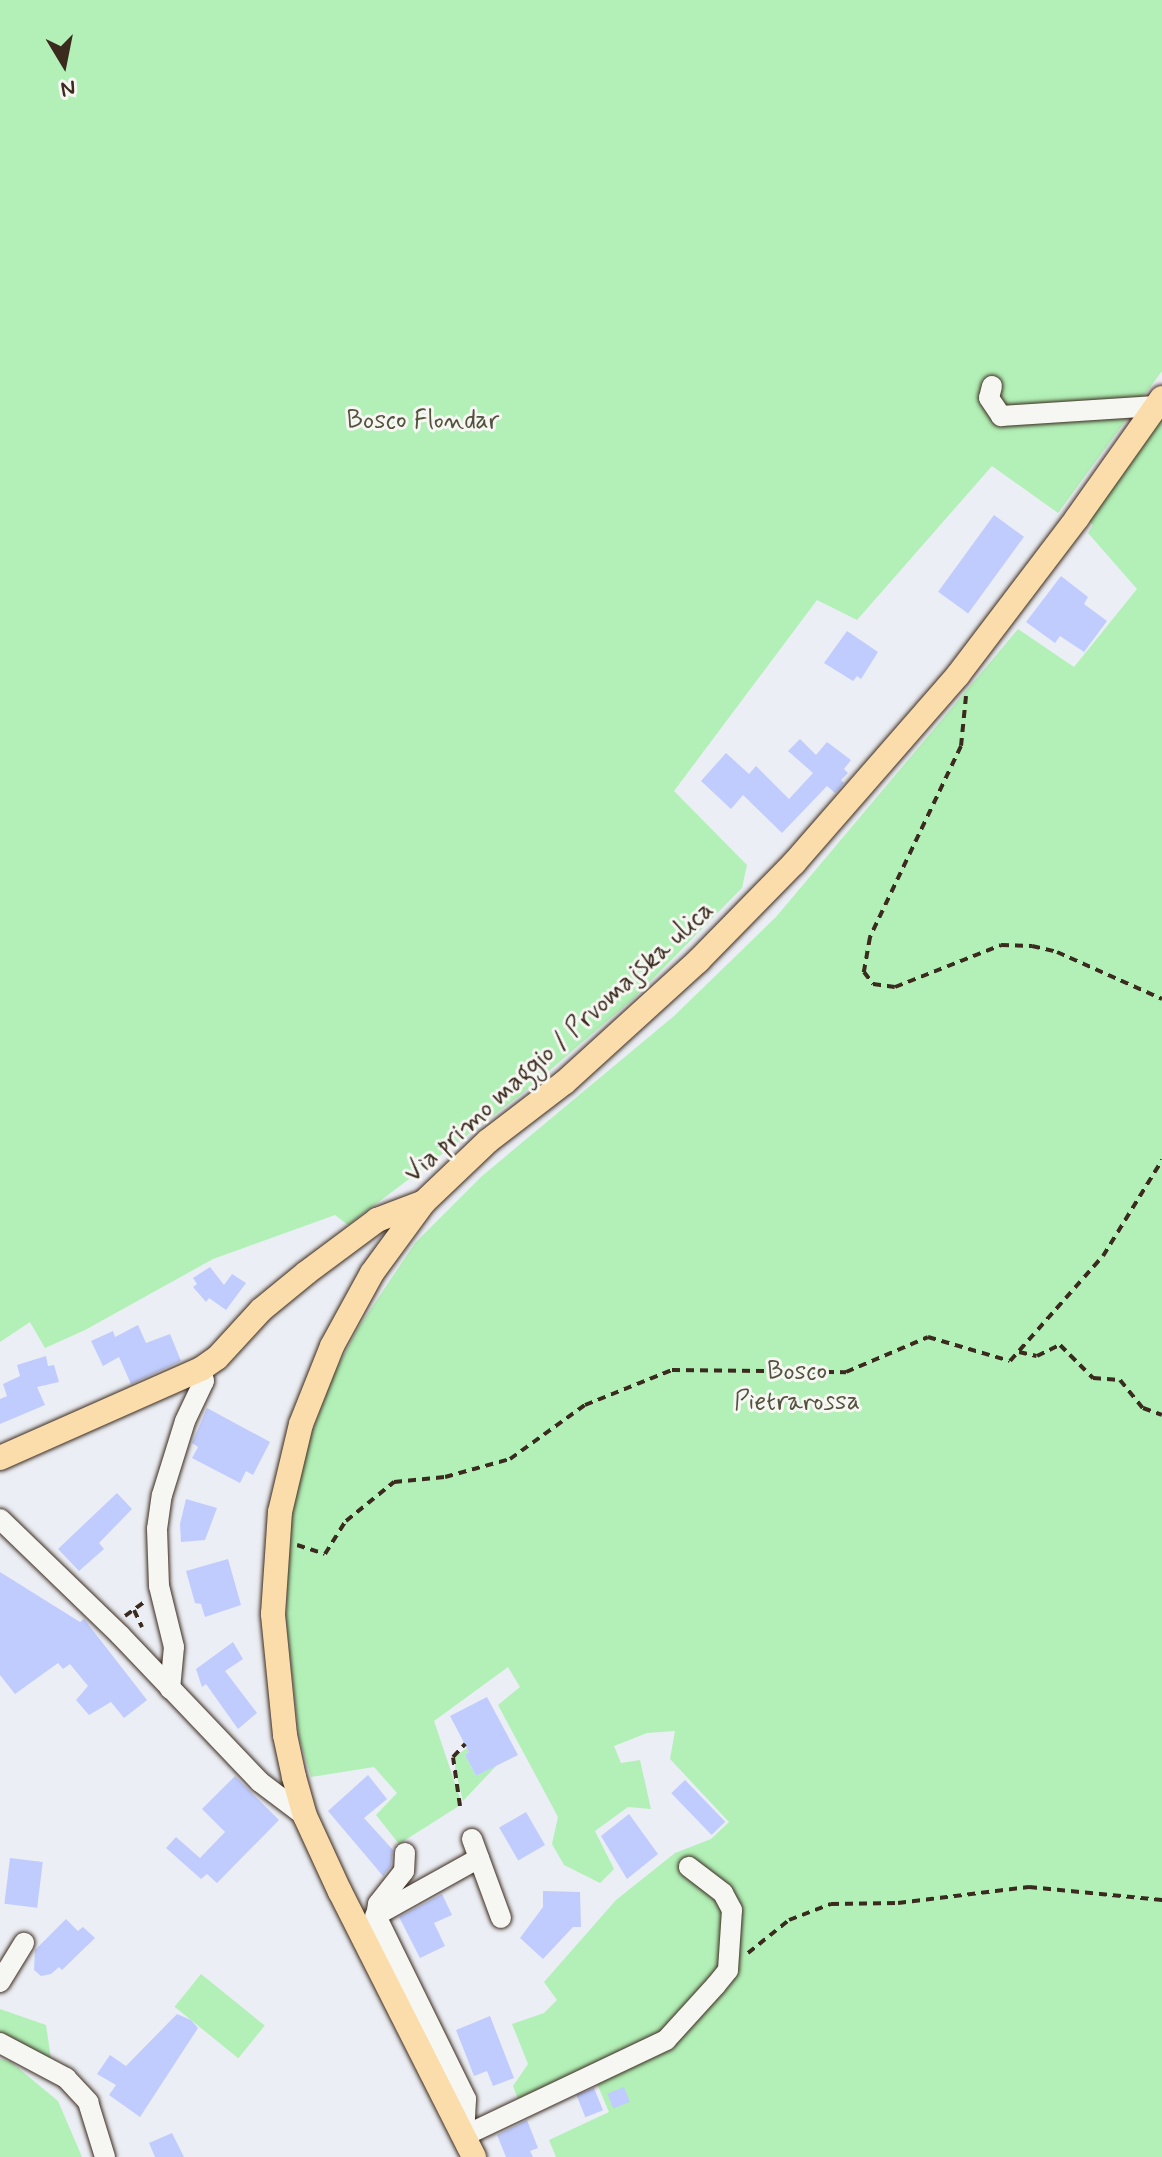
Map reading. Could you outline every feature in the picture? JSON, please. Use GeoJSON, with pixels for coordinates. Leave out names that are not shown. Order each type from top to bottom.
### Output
{"type":"FeatureCollection","features":[{"type":"Feature","properties":{"kind":"main road","name":"Via primo maggio / Prvomajska ulica"},"geometry":{"type":"LineString","coordinates":[[469,2147],[367,1921],[305,1816],[285,1735],[273,1614],[277,1539],[301,1424],[332,1346],[372,1273],[424,1202],[468,1159],[565,1082],[698,961],[794,863],[958,675],[1077,518],[1159,402]]}},
{"type":"Feature","properties":{"kind":"main road"},"geometry":{"type":"LineString","coordinates":[[0,1458],[201,1369],[217,1358],[261,1310],[306,1273],[377,1220],[424,1202]]}},
{"type":"Feature","properties":{"kind":"street"},"geometry":{"type":"LineString","coordinates":[[992,386],[989,398],[1001,416],[1159,402]]}},
{"type":"Feature","properties":{"kind":"street"},"geometry":{"type":"LineString","coordinates":[[170,1689],[174,1647],[159,1586],[157,1529],[162,1495],[185,1421],[204,1381],[201,1369]]}},
{"type":"Feature","properties":{"kind":"street"},"geometry":{"type":"LineString","coordinates":[[0,1519],[108,1624],[260,1782],[305,1816]]}},
{"type":"Feature","properties":{"kind":"street"},"geometry":{"type":"LineString","coordinates":[[367,1921],[476,1849],[501,1918]]}},
{"type":"Feature","properties":{"kind":"street"},"geometry":{"type":"LineString","coordinates":[[367,1921],[404,1871],[405,1853]]}},
{"type":"Feature","properties":{"kind":"street"},"geometry":{"type":"LineString","coordinates":[[469,2147],[666,2040],[728,1970],[732,1910],[723,1893],[689,1867]]}},
{"type":"Feature","properties":{"kind":"street"},"geometry":{"type":"LineString","coordinates":[[0,1982],[24,1943]]}},
{"type":"Feature","properties":{"kind":"street"},"geometry":{"type":"LineString","coordinates":[[0,2043],[66,2078],[88,2102],[105,2157]]}},
{"type":"Feature","properties":{"kind":"path"},"geometry":{"type":"LineString","coordinates":[[958,675],[967,698],[961,746],[870,937],[864,972],[873,984],[895,987],[1001,945],[1032,946],[1057,952],[1162,999]]}},
{"type":"Feature","properties":{"kind":"path"},"geometry":{"type":"LineString","coordinates":[[277,1539],[325,1554],[346,1521],[394,1482],[445,1477],[510,1459],[585,1405],[672,1370],[846,1372],[928,1337],[1010,1361],[1103,1256],[1162,1160]]}},
{"type":"Feature","properties":{"kind":"path"},"geometry":{"type":"LineString","coordinates":[[1019,1352],[1037,1356],[1060,1345],[1093,1378],[1120,1380],[1143,1408],[1162,1415]]}},
{"type":"Feature","properties":{"kind":"path"},"geometry":{"type":"LineString","coordinates":[[108,1624],[139,1607],[159,1586]]}},
{"type":"Feature","properties":{"kind":"path"},"geometry":{"type":"LineString","coordinates":[[460,1806],[453,1757],[465,1744]]}},
{"type":"Feature","properties":{"kind":"path"},"geometry":{"type":"LineString","coordinates":[[728,1970],[789,1920],[831,1904],[898,1903],[1029,1887],[1162,1900]]}},
{"type":"Feature","properties":{"kind":"green space","name":"Bosco Flondar"},"geometry":{"type":"Polygon","coordinates":[[[0,0],[1162,0],[1162,371],[1058,513],[992,466],[857,620],[817,600],[674,791],[747,865],[742,888],[633,999],[522,1094],[348,1225],[335,1215],[213,1259],[85,1330],[45,1348],[30,1322],[0,1342],[0,0]]]}},
{"type":"Feature","properties":{"kind":"green space","name":"Bosco Pietrarossa"},"geometry":{"type":"Polygon","coordinates":[[[1162,417],[1162,2157],[556,2157],[549,2140],[609,2112],[593,2074],[522,2109],[513,2086],[528,2064],[512,2024],[544,2013],[557,2000],[544,1982],[616,1900],[675,1853],[711,1839],[729,1822],[670,1759],[675,1731],[647,1733],[614,1746],[621,1763],[640,1760],[651,1809],[628,1807],[595,1831],[614,1869],[600,1883],[564,1865],[552,1844],[558,1817],[498,1705],[520,1687],[508,1667],[434,1721],[462,1804],[399,1844],[376,1815],[397,1793],[374,1767],[311,1777],[299,1737],[286,1618],[290,1527],[305,1451],[334,1374],[358,1328],[415,1243],[482,1176],[674,1016],[776,917],[1018,629],[1074,667],[1137,589],[1088,533],[1093,525],[1089,521],[1162,417]]]}},
{"type":"Feature","properties":{"kind":"green space"},"geometry":{"type":"Polygon","coordinates":[[[467,1748],[469,1752],[465,1755],[476,1776],[497,1765],[463,1801],[455,1769],[456,1756],[467,1748]]]}},
{"type":"Feature","properties":{"kind":"green space"},"geometry":{"type":"Polygon","coordinates":[[[201,1974],[265,2026],[238,2058],[175,2007],[201,1974]]]}},
{"type":"Feature","properties":{"kind":"green space"},"geometry":{"type":"Polygon","coordinates":[[[0,2009],[46,2025],[51,2059],[41,2062],[0,2043],[0,2009]]]}},
{"type":"Feature","properties":{"kind":"green space"},"geometry":{"type":"Polygon","coordinates":[[[0,2059],[11,2062],[58,2101],[82,2157],[0,2157],[0,2059]]]}},
{"type":"Feature","properties":{"kind":"building"},"geometry":{"type":"Polygon","coordinates":[[[994,515],[1024,537],[968,614],[938,592],[994,515]]]}},
{"type":"Feature","properties":{"kind":"building"},"geometry":{"type":"Polygon","coordinates":[[[1061,576],[1088,597],[1084,604],[1107,621],[1084,652],[1060,636],[1055,643],[1026,622],[1061,576]]]}},
{"type":"Feature","properties":{"kind":"building"},"geometry":{"type":"Polygon","coordinates":[[[847,631],[878,652],[861,679],[857,676],[853,681],[824,663],[847,631]]]}},
{"type":"Feature","properties":{"kind":"building"},"geometry":{"type":"Polygon","coordinates":[[[800,739],[816,755],[827,742],[851,760],[844,769],[848,773],[841,780],[844,783],[835,793],[827,786],[782,833],[743,795],[731,809],[701,781],[726,753],[749,774],[756,766],[789,799],[813,773],[788,751],[800,739]]]}},
{"type":"Feature","properties":{"kind":"building"},"geometry":{"type":"Polygon","coordinates":[[[210,1267],[224,1285],[232,1274],[246,1283],[226,1310],[209,1298],[206,1302],[193,1287],[197,1284],[193,1278],[210,1267]]]}},
{"type":"Feature","properties":{"kind":"building"},"geometry":{"type":"Polygon","coordinates":[[[138,1325],[146,1343],[170,1334],[181,1361],[131,1384],[119,1357],[103,1366],[91,1341],[113,1331],[115,1337],[138,1325]]]}},
{"type":"Feature","properties":{"kind":"building"},"geometry":{"type":"Polygon","coordinates":[[[46,1356],[48,1366],[54,1365],[59,1382],[37,1387],[45,1405],[0,1424],[0,1399],[7,1396],[3,1384],[20,1376],[17,1365],[46,1356]]]}},
{"type":"Feature","properties":{"kind":"building"},"geometry":{"type":"Polygon","coordinates":[[[207,1408],[270,1442],[253,1475],[246,1471],[240,1483],[192,1458],[198,1447],[192,1443],[207,1408]]]}},
{"type":"Feature","properties":{"kind":"building"},"geometry":{"type":"Polygon","coordinates":[[[117,1493],[132,1509],[99,1543],[104,1549],[79,1571],[58,1549],[117,1493]]]}},
{"type":"Feature","properties":{"kind":"building"},"geometry":{"type":"Polygon","coordinates":[[[186,1499],[217,1508],[205,1540],[181,1542],[180,1524],[186,1499]]]}},
{"type":"Feature","properties":{"kind":"building"},"geometry":{"type":"Polygon","coordinates":[[[228,1559],[241,1605],[205,1617],[201,1604],[195,1603],[186,1571],[228,1559]]]}},
{"type":"Feature","properties":{"kind":"building"},"geometry":{"type":"Polygon","coordinates":[[[0,1572],[80,1622],[84,1619],[147,1700],[124,1718],[111,1702],[89,1715],[76,1700],[88,1686],[70,1664],[63,1669],[58,1663],[15,1694],[0,1675],[0,1572]]]}},
{"type":"Feature","properties":{"kind":"building"},"geometry":{"type":"Polygon","coordinates":[[[233,1642],[243,1659],[225,1671],[257,1713],[238,1729],[206,1684],[202,1687],[196,1669],[233,1642]]]}},
{"type":"Feature","properties":{"kind":"building"},"geometry":{"type":"Polygon","coordinates":[[[487,1697],[518,1755],[476,1776],[465,1755],[469,1752],[450,1716],[487,1697]]]}},
{"type":"Feature","properties":{"kind":"building"},"geometry":{"type":"Polygon","coordinates":[[[368,1775],[387,1799],[364,1818],[393,1850],[391,1866],[383,1876],[328,1811],[368,1775]]]}},
{"type":"Feature","properties":{"kind":"building"},"geometry":{"type":"Polygon","coordinates":[[[235,1776],[279,1820],[217,1883],[207,1874],[201,1879],[166,1848],[176,1837],[200,1858],[225,1832],[202,1809],[235,1776]]]}},
{"type":"Feature","properties":{"kind":"building"},"geometry":{"type":"Polygon","coordinates":[[[685,1780],[725,1822],[712,1835],[671,1793],[685,1780]]]}},
{"type":"Feature","properties":{"kind":"building"},"geometry":{"type":"Polygon","coordinates":[[[526,1812],[545,1845],[518,1860],[499,1828],[526,1812]]]}},
{"type":"Feature","properties":{"kind":"building"},"geometry":{"type":"Polygon","coordinates":[[[629,1814],[658,1854],[627,1879],[601,1836],[629,1814]]]}},
{"type":"Feature","properties":{"kind":"building"},"geometry":{"type":"Polygon","coordinates":[[[10,1858],[43,1862],[37,1908],[4,1904],[10,1858]]]}},
{"type":"Feature","properties":{"kind":"building"},"geometry":{"type":"Polygon","coordinates":[[[543,1891],[580,1892],[581,1927],[573,1927],[543,1959],[520,1938],[543,1907],[543,1891]]]}},
{"type":"Feature","properties":{"kind":"building"},"geometry":{"type":"Polygon","coordinates":[[[442,1894],[452,1915],[434,1923],[445,1946],[420,1958],[399,1917],[442,1894]]]}},
{"type":"Feature","properties":{"kind":"building"},"geometry":{"type":"Polygon","coordinates":[[[66,1919],[78,1931],[83,1927],[95,1938],[62,1970],[59,1967],[51,1974],[41,1976],[34,1970],[35,1950],[66,1919]]]}},
{"type":"Feature","properties":{"kind":"building"},"geometry":{"type":"Polygon","coordinates":[[[177,2014],[191,2020],[198,2028],[140,2117],[109,2095],[116,2085],[97,2074],[110,2055],[126,2066],[177,2014]]]}},
{"type":"Feature","properties":{"kind":"building"},"geometry":{"type":"Polygon","coordinates":[[[490,2016],[514,2078],[493,2086],[487,2071],[474,2076],[456,2030],[490,2016]]]}},
{"type":"Feature","properties":{"kind":"building"},"geometry":{"type":"Polygon","coordinates":[[[624,2087],[630,2102],[613,2109],[607,2094],[624,2087]]]}},
{"type":"Feature","properties":{"kind":"building"},"geometry":{"type":"Polygon","coordinates":[[[594,2088],[603,2110],[585,2117],[576,2095],[594,2088]]]}},
{"type":"Feature","properties":{"kind":"building"},"geometry":{"type":"Polygon","coordinates":[[[527,2120],[538,2148],[530,2151],[533,2157],[506,2157],[497,2135],[527,2120]]]}},
{"type":"Feature","properties":{"kind":"building"},"geometry":{"type":"Polygon","coordinates":[[[172,2133],[184,2157],[155,2157],[149,2143],[172,2133]]]}}]}
